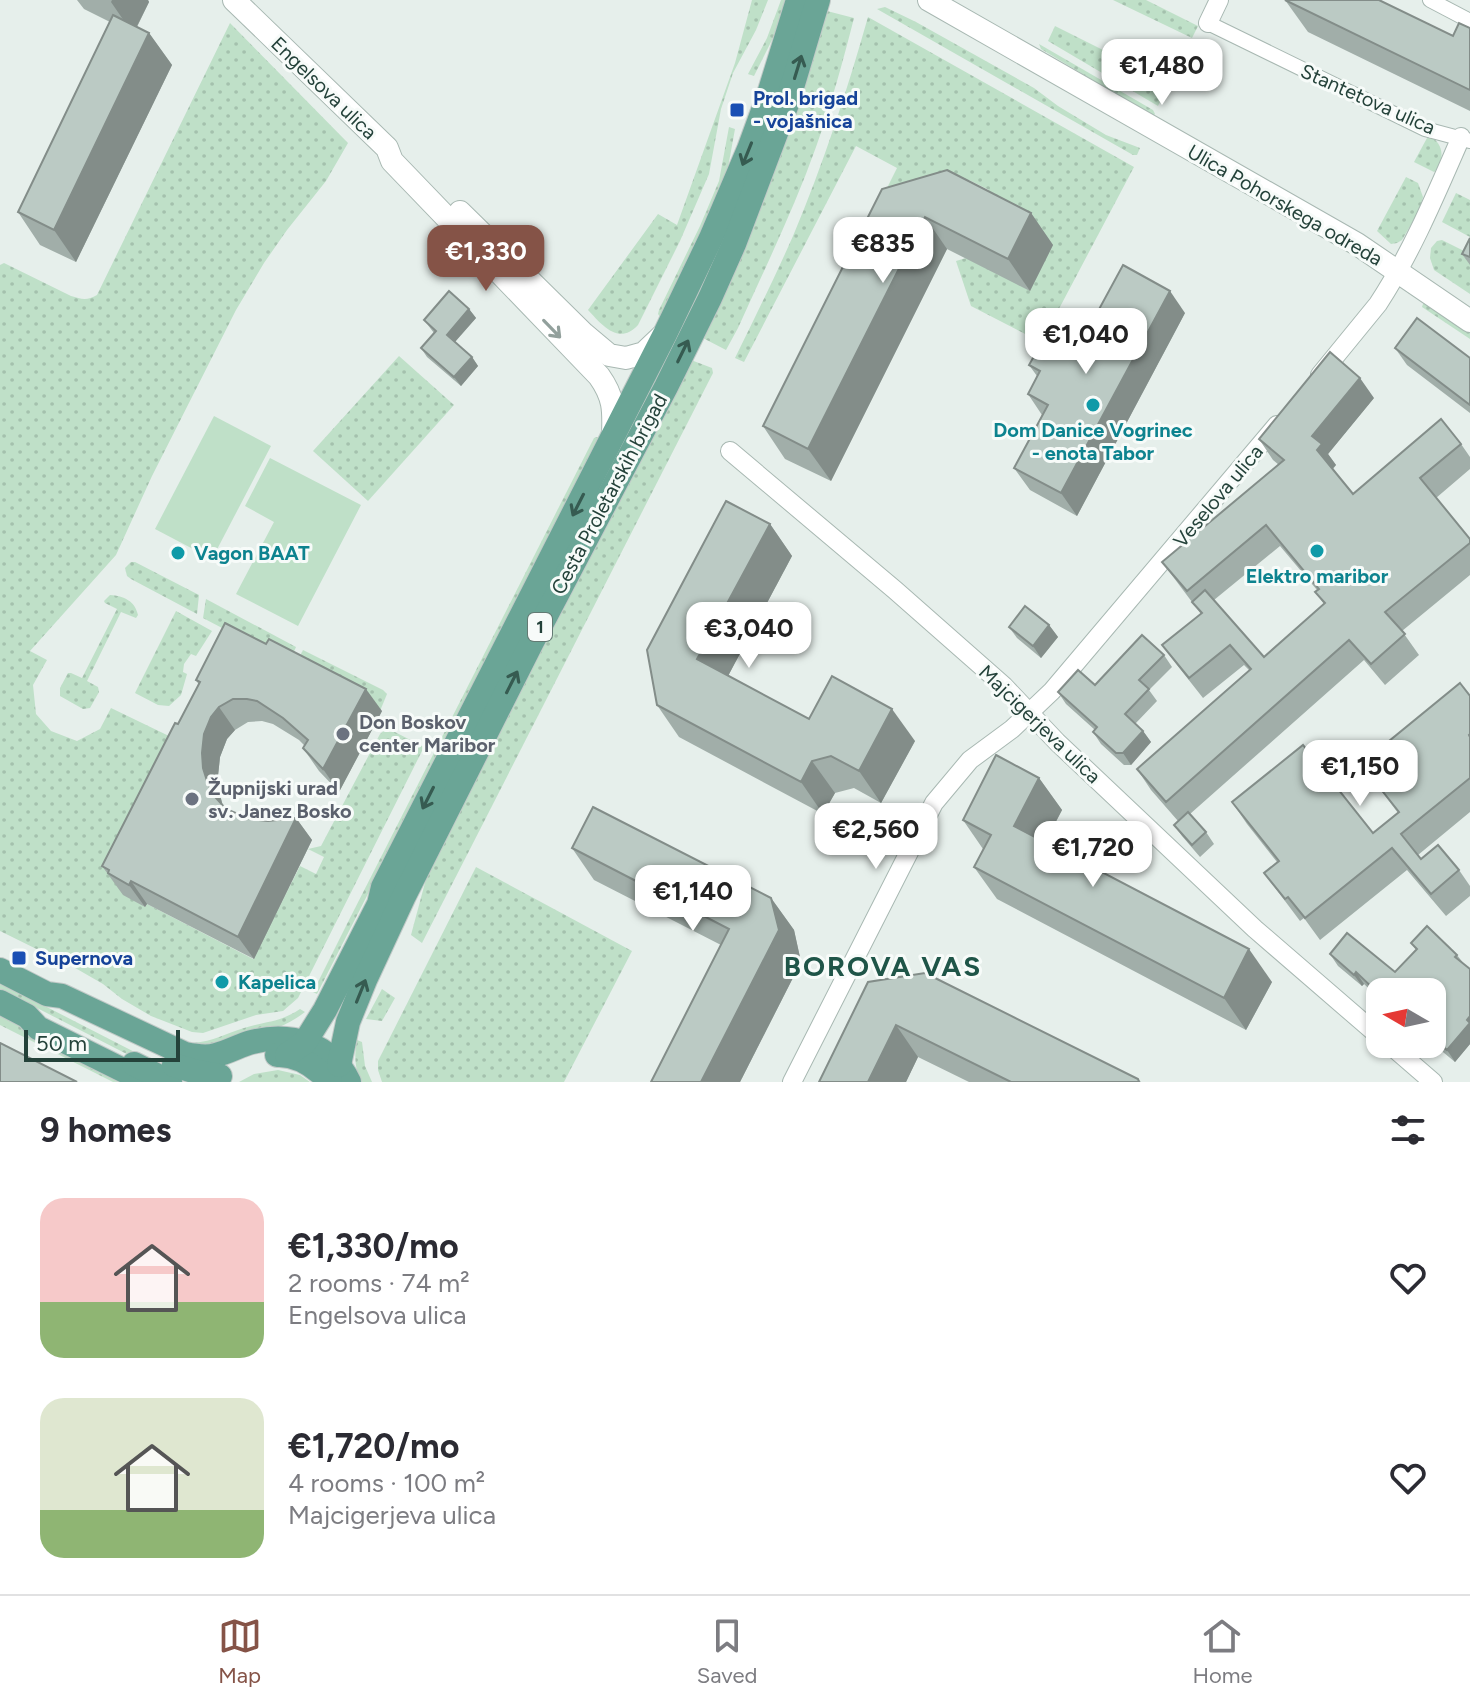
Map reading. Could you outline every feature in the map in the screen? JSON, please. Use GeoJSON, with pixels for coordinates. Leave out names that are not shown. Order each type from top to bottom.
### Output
{"type":"FeatureCollection","features":[{"type":"Feature","properties":{"kind":"main road","name":"Cesta Proletarskih brigad"},"geometry":{"type":"LineString","coordinates":[[292,1045],[315,1028],[354,956],[379,904],[383,887],[665,334],[749,149],[798,0]]}},
{"type":"Feature","properties":{"kind":"main road","name":"Cesta Proletarskih brigad"},"geometry":{"type":"LineString","coordinates":[[339,1076],[341,1049],[348,1022],[404,896],[710,298],[787,104],[818,0]]}},
{"type":"Feature","properties":{"kind":"main road"},"geometry":{"type":"LineString","coordinates":[[0,970],[177,1051],[199,1056],[217,1071],[253,1042],[292,1045],[326,1053],[339,1076]]}},
{"type":"Feature","properties":{"kind":"main road"},"geometry":{"type":"LineString","coordinates":[[0,1002],[27,1016],[38,1028],[147,1082]]}},
{"type":"Feature","properties":{"kind":"main road"},"geometry":{"type":"LineString","coordinates":[[27,1016],[43,1018],[170,1082]]}},
{"type":"Feature","properties":{"kind":"street","name":"Engelsova ulica"},"geometry":{"type":"LineString","coordinates":[[234,0],[387,148],[392,161],[599,376],[612,401],[613,435]]}},
{"type":"Feature","properties":{"kind":"street","name":"Ulica Pohorskega odreda"},"geometry":{"type":"LineString","coordinates":[[929,0],[1357,244],[1470,321]]}},
{"type":"Feature","properties":{"kind":"street","name":"Stantetova ulica"},"geometry":{"type":"LineString","coordinates":[[1219,0],[1208,23],[1425,129],[1466,139],[1397,271]]}},
{"type":"Feature","properties":{"kind":"street"},"geometry":{"type":"LineString","coordinates":[[1430,0],[1459,7],[1470,21]]}},
{"type":"Feature","properties":{"kind":"street"},"geometry":{"type":"LineString","coordinates":[[387,148],[400,155],[609,355],[626,358],[644,353],[665,334]]}},
{"type":"Feature","properties":{"kind":"street"},"geometry":{"type":"LineString","coordinates":[[1313,383],[1378,304],[1397,271]]}},
{"type":"Feature","properties":{"kind":"street","name":"Veselova ulica"},"geometry":{"type":"LineString","coordinates":[[1029,714],[1063,679],[1293,407]]}},
{"type":"Feature","properties":{"kind":"street","name":"Majcigerjeva ulica"},"geometry":{"type":"LineString","coordinates":[[730,451],[1004,686],[1029,714],[1255,929],[1366,1025]]}},
{"type":"Feature","properties":{"kind":"street"},"geometry":{"type":"LineString","coordinates":[[792,1082],[934,803],[970,760],[1029,714]]}},
{"type":"Feature","properties":{"kind":"street"},"geometry":{"type":"LineString","coordinates":[[1405,1058],[1433,1082]]}},
{"type":"Feature","properties":{"kind":"green space"},"geometry":{"type":"Polygon","coordinates":[[[752,0],[768,0],[733,73],[721,109],[709,174],[638,325],[624,334],[611,331],[588,310],[658,214],[677,225],[735,63],[752,0]]]}},
{"type":"Feature","properties":{"kind":"green space"},"geometry":{"type":"Polygon","coordinates":[[[781,0],[786,0],[773,38],[754,76],[748,74],[767,38],[781,0]]]}},
{"type":"Feature","properties":{"kind":"green space"},"geometry":{"type":"Polygon","coordinates":[[[1113,0],[1146,0],[1198,26],[1192,38],[1113,0]]]}},
{"type":"Feature","properties":{"kind":"green space"},"geometry":{"type":"Polygon","coordinates":[[[885,7],[1034,88],[1106,135],[1140,148],[1137,155],[877,9],[885,7]]]}},
{"type":"Feature","properties":{"kind":"green space"},"geometry":{"type":"Polygon","coordinates":[[[827,11],[854,18],[832,99],[789,216],[726,350],[701,337],[732,273],[778,163],[827,11]]]}},
{"type":"Feature","properties":{"kind":"green space"},"geometry":{"type":"Polygon","coordinates":[[[868,17],[1134,167],[1043,339],[1031,337],[971,306],[956,261],[966,258],[1030,290],[989,198],[989,190],[969,180],[885,192],[897,168],[856,146],[744,362],[735,358],[804,209],[834,128],[868,17]]]}},
{"type":"Feature","properties":{"kind":"green space"},"geometry":{"type":"Polygon","coordinates":[[[230,23],[348,143],[326,181],[264,263],[236,310],[152,476],[116,555],[30,651],[47,660],[33,685],[36,714],[51,731],[77,741],[100,729],[111,708],[169,736],[125,892],[145,907],[147,904],[253,959],[300,866],[316,874],[324,857],[308,849],[321,846],[380,734],[386,729],[391,730],[424,747],[298,998],[283,1011],[256,1015],[203,1033],[192,1032],[151,1016],[77,969],[0,931],[0,265],[4,263],[71,296],[84,299],[97,295],[230,23]]]}},
{"type":"Feature","properties":{"kind":"green space"},"geometry":{"type":"Polygon","coordinates":[[[1055,26],[1169,83],[1158,106],[1048,41],[1055,26]]]}},
{"type":"Feature","properties":{"kind":"green space"},"geometry":{"type":"Polygon","coordinates":[[[1039,44],[1155,114],[1153,116],[1144,111],[1041,49],[1039,44]]]}},
{"type":"Feature","properties":{"kind":"green space"},"geometry":{"type":"Polygon","coordinates":[[[729,127],[735,129],[725,184],[661,318],[659,310],[719,181],[729,127]]]}},
{"type":"Feature","properties":{"kind":"green space"},"geometry":{"type":"Polygon","coordinates":[[[1431,137],[1442,153],[1434,172],[1414,162],[1427,138],[1431,137]]]}},
{"type":"Feature","properties":{"kind":"green space"},"geometry":{"type":"Polygon","coordinates":[[[1406,177],[1418,183],[1423,197],[1420,209],[1402,240],[1391,244],[1377,231],[1406,177]]]}},
{"type":"Feature","properties":{"kind":"green space"},"geometry":{"type":"Polygon","coordinates":[[[1456,193],[1470,200],[1470,237],[1442,222],[1456,193]]]}},
{"type":"Feature","properties":{"kind":"green space"},"geometry":{"type":"Polygon","coordinates":[[[1442,240],[1470,254],[1470,294],[1434,270],[1431,248],[1442,240]]]}},
{"type":"Feature","properties":{"kind":"green space"},"geometry":{"type":"Polygon","coordinates":[[[1425,303],[1470,333],[1470,339],[1422,307],[1425,303]]]}},
{"type":"Feature","properties":{"kind":"green space"},"geometry":{"type":"Polygon","coordinates":[[[399,356],[454,405],[368,501],[313,451],[399,356]]]}},
{"type":"Feature","properties":{"kind":"green space"},"geometry":{"type":"Polygon","coordinates":[[[691,360],[712,368],[713,373],[422,943],[411,935],[426,879],[436,856],[691,360]]]}},
{"type":"Feature","properties":{"kind":"green space"},"geometry":{"type":"Polygon","coordinates":[[[214,416],[271,446],[212,559],[155,529],[214,416]]]}},
{"type":"Feature","properties":{"kind":"green space"},"geometry":{"type":"Polygon","coordinates":[[[594,438],[600,438],[317,994],[313,992],[594,438]]]}},
{"type":"Feature","properties":{"kind":"green space"},"geometry":{"type":"Polygon","coordinates":[[[270,458],[361,505],[298,626],[236,594],[274,522],[245,506],[270,458]]]}},
{"type":"Feature","properties":{"kind":"green space"},"geometry":{"type":"Polygon","coordinates":[[[131,562],[199,595],[197,614],[127,576],[125,568],[131,562]]]}},
{"type":"Feature","properties":{"kind":"green space"},"geometry":{"type":"Polygon","coordinates":[[[110,595],[128,600],[138,615],[136,618],[121,612],[87,681],[98,687],[99,692],[90,708],[83,709],[60,696],[60,688],[68,673],[82,678],[117,609],[104,601],[110,595]]]}},
{"type":"Feature","properties":{"kind":"green space"},"geometry":{"type":"Polygon","coordinates":[[[206,599],[296,647],[289,663],[203,618],[206,599]]]}},
{"type":"Feature","properties":{"kind":"green space"},"geometry":{"type":"Polygon","coordinates":[[[176,611],[212,631],[196,656],[191,654],[184,664],[183,672],[187,674],[181,695],[169,706],[158,705],[135,693],[176,611]]]}},
{"type":"Feature","properties":{"kind":"green space"},"geometry":{"type":"Polygon","coordinates":[[[303,650],[383,690],[387,694],[380,711],[295,667],[303,650]]]}},
{"type":"Feature","properties":{"kind":"green space"},"geometry":{"type":"Polygon","coordinates":[[[476,867],[632,951],[564,1082],[382,1082],[378,1061],[476,867]]]}},
{"type":"Feature","properties":{"kind":"green space"},"geometry":{"type":"Polygon","coordinates":[[[0,983],[156,1063],[154,1068],[0,989],[0,983]]]}},
{"type":"Feature","properties":{"kind":"green space"},"geometry":{"type":"Polygon","coordinates":[[[382,989],[395,998],[382,1021],[366,1019],[382,989]]]}},
{"type":"Feature","properties":{"kind":"green space"},"geometry":{"type":"Polygon","coordinates":[[[300,1009],[305,1012],[266,1032],[191,1047],[193,1043],[279,1019],[300,1009]]]}},
{"type":"Feature","properties":{"kind":"green space"},"geometry":{"type":"Polygon","coordinates":[[[0,1015],[130,1082],[113,1082],[0,1025],[0,1015]]]}},
{"type":"Feature","properties":{"kind":"green space"},"geometry":{"type":"Polygon","coordinates":[[[357,1040],[362,1042],[365,1066],[372,1082],[360,1082],[356,1061],[357,1040]]]}},
{"type":"Feature","properties":{"kind":"green space"},"geometry":{"type":"Polygon","coordinates":[[[278,1070],[300,1075],[310,1082],[239,1082],[254,1074],[278,1070]]]}},
{"type":"Feature","properties":{"kind":"building"},"geometry":{"type":"Polygon","coordinates":[[[1285,0],[1379,0],[1453,36],[1459,23],[1470,28],[1470,90],[1285,0]]]}},
{"type":"Feature","properties":{"kind":"building"},"geometry":{"type":"Polygon","coordinates":[[[113,15],[149,33],[54,230],[18,212],[113,15]]]}},
{"type":"Feature","properties":{"kind":"building"},"geometry":{"type":"Polygon","coordinates":[[[947,170],[1031,213],[1008,259],[925,217],[808,449],[763,426],[882,189],[947,170]]]}},
{"type":"Feature","properties":{"kind":"building"},"geometry":{"type":"Polygon","coordinates":[[[1470,238],[1470,257],[1462,254],[1470,238]]]}},
{"type":"Feature","properties":{"kind":"building"},"geometry":{"type":"Polygon","coordinates":[[[1123,265],[1170,291],[1061,493],[1014,468],[1048,405],[1028,394],[1040,371],[1029,365],[1047,333],[1057,338],[1070,315],[1090,326],[1123,265]]]}},
{"type":"Feature","properties":{"kind":"building"},"geometry":{"type":"Polygon","coordinates":[[[449,291],[469,309],[447,335],[472,357],[454,377],[421,348],[436,331],[424,320],[449,291]]]}},
{"type":"Feature","properties":{"kind":"building"},"geometry":{"type":"Polygon","coordinates":[[[1417,318],[1470,358],[1470,405],[1395,348],[1417,318]]]}},
{"type":"Feature","properties":{"kind":"building"},"geometry":{"type":"Polygon","coordinates":[[[1330,352],[1360,378],[1312,436],[1322,444],[1317,450],[1353,494],[1441,419],[1461,444],[1420,478],[1470,539],[1470,543],[1385,612],[1405,634],[1371,664],[1349,640],[1166,802],[1137,769],[1251,669],[1230,645],[1189,678],[1162,645],[1202,613],[1192,602],[1205,590],[1264,657],[1325,603],[1315,592],[1319,589],[1266,525],[1187,591],[1162,562],[1284,460],[1259,439],[1330,352]]]}},
{"type":"Feature","properties":{"kind":"building"},"geometry":{"type":"Polygon","coordinates":[[[726,501],[770,524],[697,659],[809,719],[832,676],[892,709],[859,771],[831,756],[812,761],[801,782],[657,705],[647,650],[726,501]]]}},
{"type":"Feature","properties":{"kind":"building"},"geometry":{"type":"Polygon","coordinates":[[[1025,606],[1049,625],[1033,646],[1009,627],[1025,606]]]}},
{"type":"Feature","properties":{"kind":"building","name":"Župnijski urad sv. Janez Bosko"},"geometry":{"type":"Polygon","coordinates":[[[225,623],[266,644],[269,639],[366,689],[323,769],[303,748],[308,740],[257,701],[233,699],[219,707],[211,717],[204,734],[202,753],[203,768],[215,797],[226,809],[250,819],[296,818],[238,937],[131,881],[129,885],[102,866],[175,723],[178,724],[200,682],[196,680],[225,623]]]}},
{"type":"Feature","properties":{"kind":"building"},"geometry":{"type":"Polygon","coordinates":[[[1142,635],[1164,655],[1139,680],[1149,689],[1125,714],[1143,731],[1123,753],[1116,753],[1093,732],[1097,727],[1058,692],[1078,670],[1095,685],[1142,635]]]}},
{"type":"Feature","properties":{"kind":"building"},"geometry":{"type":"Polygon","coordinates":[[[1460,683],[1470,696],[1470,778],[1401,834],[1421,859],[1438,845],[1459,870],[1431,894],[1392,848],[1305,918],[1264,873],[1279,861],[1232,802],[1303,745],[1373,833],[1399,812],[1361,764],[1460,683]]]}},
{"type":"Feature","properties":{"kind":"building"},"geometry":{"type":"Polygon","coordinates":[[[996,755],[1039,778],[1014,826],[1249,949],[1224,998],[974,867],[991,835],[963,820],[996,755]]]}},
{"type":"Feature","properties":{"kind":"building"},"geometry":{"type":"Polygon","coordinates":[[[593,807],[771,898],[779,930],[701,1082],[651,1082],[729,929],[572,848],[593,807]]]}},
{"type":"Feature","properties":{"kind":"building"},"geometry":{"type":"Polygon","coordinates":[[[1188,812],[1206,832],[1192,845],[1174,825],[1188,812]]]}},
{"type":"Feature","properties":{"kind":"building"},"geometry":{"type":"Polygon","coordinates":[[[1427,926],[1470,969],[1470,1016],[1467,1020],[1470,1023],[1447,1050],[1446,978],[1366,978],[1366,982],[1330,954],[1347,933],[1395,972],[1417,949],[1411,943],[1427,926]]]}},
{"type":"Feature","properties":{"kind":"building"},"geometry":{"type":"Polygon","coordinates":[[[925,973],[1139,1082],[1011,1082],[896,1025],[868,1082],[819,1082],[868,982],[925,973]]]}},
{"type":"Feature","properties":{"kind":"building"},"geometry":{"type":"Polygon","coordinates":[[[0,1043],[77,1082],[0,1082],[0,1043]]]}},
{"type":"Feature","properties":{"kind":"place","name":"Prol. brigad - vojašnica"},"geometry":{"type":"Point","coordinates":[737,110]}},
{"type":"Feature","properties":{"kind":"place","name":"Dom Danice Vogrinec - enota Tabor"},"geometry":{"type":"Point","coordinates":[1093,405]}},
{"type":"Feature","properties":{"kind":"place","name":"Elektro maribor"},"geometry":{"type":"Point","coordinates":[1317,551]}},
{"type":"Feature","properties":{"kind":"place","name":"Vagon BAAT"},"geometry":{"type":"Point","coordinates":[178,553]}},
{"type":"Feature","properties":{"kind":"place","name":"Don Boskov center Maribor"},"geometry":{"type":"Point","coordinates":[343,734]}},
{"type":"Feature","properties":{"kind":"place","name":"Župnijski urad sv. Janez Bosko"},"geometry":{"type":"Point","coordinates":[192,799]}},
{"type":"Feature","properties":{"kind":"place","name":"Supernova"},"geometry":{"type":"Point","coordinates":[19,958]}},
{"type":"Feature","properties":{"kind":"place","name":"Kapelica"},"geometry":{"type":"Point","coordinates":[222,982]}},
{"type":"Feature","properties":{"kind":"district","name":"BOROVA VAS"},"geometry":{"type":"Point","coordinates":[883,966]}}]}
